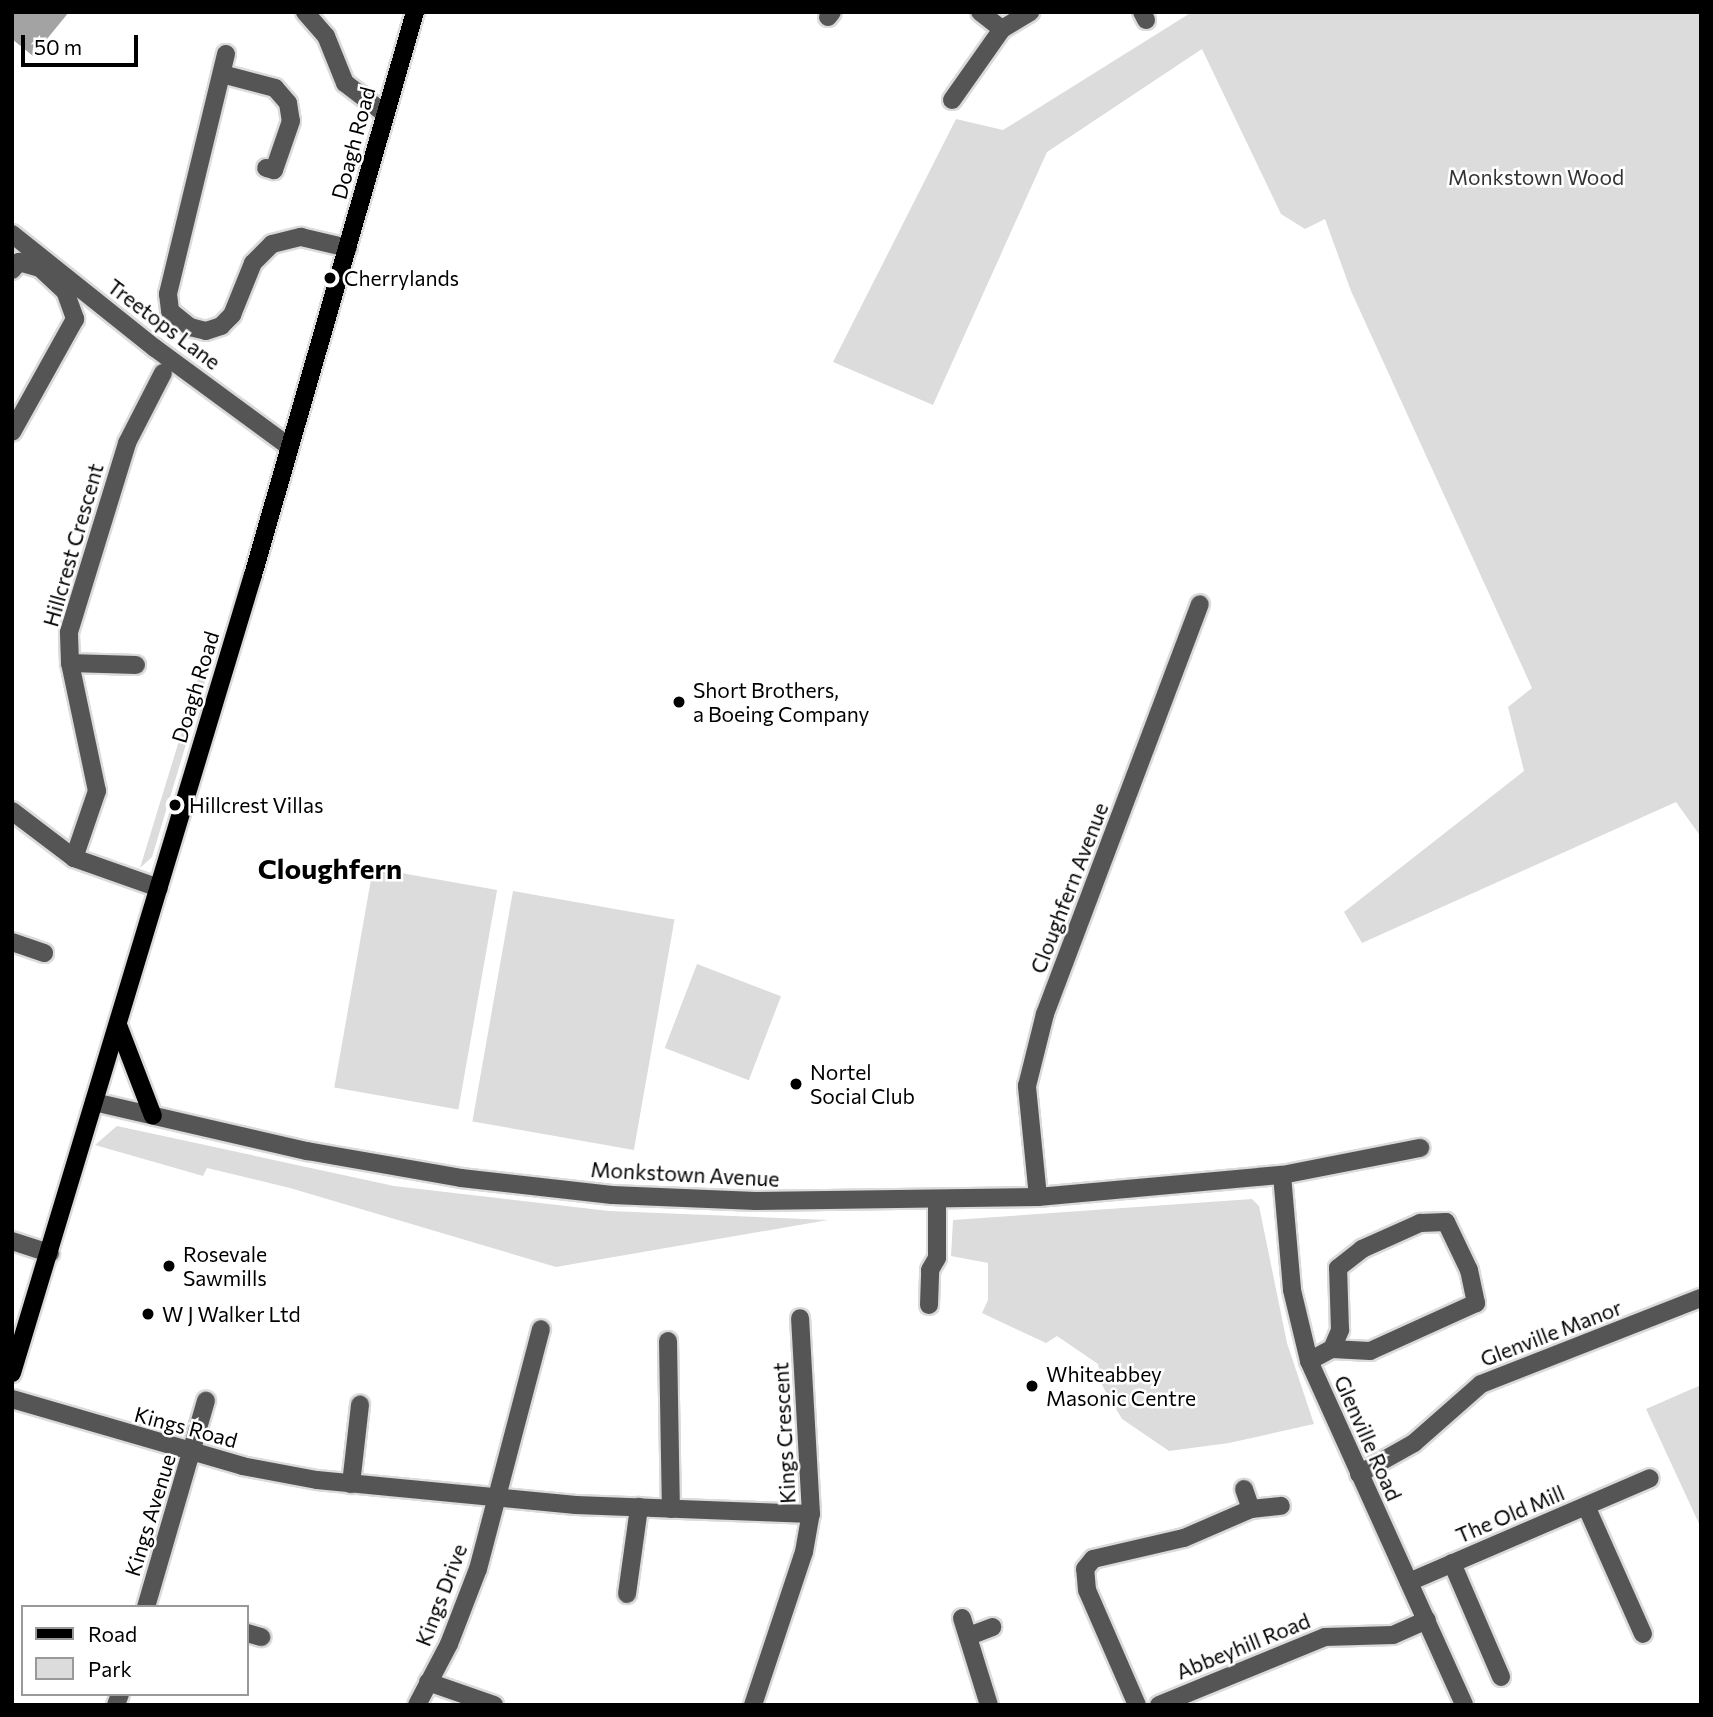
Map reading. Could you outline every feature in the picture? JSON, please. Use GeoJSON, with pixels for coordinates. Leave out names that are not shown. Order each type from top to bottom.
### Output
{"type":"FeatureCollection","features":[{"type":"Feature","properties":{"kind":"main road","name":"Doagh Road"},"geometry":{"type":"LineString","coordinates":[[12,1373],[290,447],[415,12]]}},
{"type":"Feature","properties":{"kind":"main road"},"geometry":{"type":"LineString","coordinates":[[118,1025],[153,1116]]}},
{"type":"Feature","properties":{"kind":"street"},"geometry":{"type":"LineString","coordinates":[[305,12],[326,36],[345,83],[384,113]]}},
{"type":"Feature","properties":{"kind":"street"},"geometry":{"type":"LineString","coordinates":[[980,12],[1002,29]]}},
{"type":"Feature","properties":{"kind":"street"},"geometry":{"type":"LineString","coordinates":[[952,100],[1002,29],[1030,12]]}},
{"type":"Feature","properties":{"kind":"street"},"geometry":{"type":"LineString","coordinates":[[226,54],[168,294],[170,311],[190,327],[206,331],[221,326],[232,315],[253,263],[272,244],[301,237],[348,248]]}},
{"type":"Feature","properties":{"kind":"street"},"geometry":{"type":"LineString","coordinates":[[222,74],[275,88],[288,103],[291,121],[274,170],[266,168]]}},
{"type":"Feature","properties":{"kind":"street","name":"Treetops Lane"},"geometry":{"type":"LineString","coordinates":[[12,234],[155,348],[290,447]]}},
{"type":"Feature","properties":{"kind":"street"},"geometry":{"type":"LineString","coordinates":[[12,270],[19,262],[40,268],[65,291],[75,319],[12,432]]}},
{"type":"Feature","properties":{"kind":"street","name":"Hillcrest Crescent"},"geometry":{"type":"LineString","coordinates":[[74,858],[97,792],[70,663],[69,632],[97,527],[127,443],[163,373]]}},
{"type":"Feature","properties":{"kind":"street","name":"Cloughfern Avenue"},"geometry":{"type":"LineString","coordinates":[[1038,1197],[1027,1086],[1045,1014],[1200,604]]}},
{"type":"Feature","properties":{"kind":"street"},"geometry":{"type":"LineString","coordinates":[[70,663],[136,665]]}},
{"type":"Feature","properties":{"kind":"street"},"geometry":{"type":"LineString","coordinates":[[13,813],[74,858],[159,888]]}},
{"type":"Feature","properties":{"kind":"street"},"geometry":{"type":"LineString","coordinates":[[12,943],[44,953]]}},
{"type":"Feature","properties":{"kind":"street","name":"Monkstown Avenue"},"geometry":{"type":"LineString","coordinates":[[94,1102],[307,1151],[461,1178],[612,1195],[756,1201],[1038,1197],[1282,1175],[1420,1148]]}},
{"type":"Feature","properties":{"kind":"street","name":"Glenville Road"},"geometry":{"type":"LineString","coordinates":[[1282,1175],[1292,1290],[1309,1361],[1464,1705]]}},
{"type":"Feature","properties":{"kind":"street"},"geometry":{"type":"LineString","coordinates":[[929,1305],[930,1270],[936,1258],[937,1200]]}},
{"type":"Feature","properties":{"kind":"street"},"geometry":{"type":"LineString","coordinates":[[1309,1361],[1332,1349],[1370,1351],[1476,1303],[1469,1270],[1446,1222],[1420,1223],[1362,1250],[1338,1268],[1340,1330],[1332,1349]]}},
{"type":"Feature","properties":{"kind":"street"},"geometry":{"type":"LineString","coordinates":[[12,1241],[50,1253]]}},
{"type":"Feature","properties":{"kind":"street","name":"Glenville Manor"},"geometry":{"type":"LineString","coordinates":[[1359,1474],[1414,1443],[1481,1384],[1701,1298]]}},
{"type":"Feature","properties":{"kind":"street","name":"Kings Crescent"},"geometry":{"type":"LineString","coordinates":[[752,1705],[804,1552],[811,1514],[800,1318]]}},
{"type":"Feature","properties":{"kind":"street"},"geometry":{"type":"LineString","coordinates":[[499,1498],[541,1329]]}},
{"type":"Feature","properties":{"kind":"street"},"geometry":{"type":"LineString","coordinates":[[668,1341],[671,1509]]}},
{"type":"Feature","properties":{"kind":"street","name":"Kings Road"},"geometry":{"type":"LineString","coordinates":[[12,1399],[242,1466],[351,1484],[499,1498],[671,1509],[811,1514]]}},
{"type":"Feature","properties":{"kind":"street","name":"Kings Avenue"},"geometry":{"type":"LineString","coordinates":[[153,1605],[206,1401]]}},
{"type":"Feature","properties":{"kind":"street"},"geometry":{"type":"LineString","coordinates":[[351,1484],[360,1405]]}},
{"type":"Feature","properties":{"kind":"street","name":"The Old Mill"},"geometry":{"type":"LineString","coordinates":[[1409,1582],[1650,1478]]}},
{"type":"Feature","properties":{"kind":"street"},"geometry":{"type":"LineString","coordinates":[[1244,1489],[1251,1509]]}},
{"type":"Feature","properties":{"kind":"street","name":"Kings Drive"},"geometry":{"type":"LineString","coordinates":[[417,1705],[478,1569],[499,1498]]}},
{"type":"Feature","properties":{"kind":"street"},"geometry":{"type":"LineString","coordinates":[[1137,1705],[1087,1590],[1085,1569],[1093,1559],[1184,1538],[1251,1509],[1281,1506]]}},
{"type":"Feature","properties":{"kind":"street","name":"The Old Mill"},"geometry":{"type":"LineString","coordinates":[[1586,1506],[1643,1634]]}},
{"type":"Feature","properties":{"kind":"street"},"geometry":{"type":"LineString","coordinates":[[627,1594],[639,1507]]}},
{"type":"Feature","properties":{"kind":"street","name":"The Old Mill"},"geometry":{"type":"LineString","coordinates":[[1452,1563],[1501,1677]]}},
{"type":"Feature","properties":{"kind":"street"},"geometry":{"type":"LineString","coordinates":[[962,1618],[989,1705]]}},
{"type":"Feature","properties":{"kind":"street","name":"Abbeyhill Road"},"geometry":{"type":"LineString","coordinates":[[1159,1705],[1325,1637],[1393,1634],[1427,1620]]}},
{"type":"Feature","properties":{"kind":"street"},"geometry":{"type":"LineString","coordinates":[[969,1636],[992,1627]]}},
{"type":"Feature","properties":{"kind":"street"},"geometry":{"type":"LineString","coordinates":[[428,1682],[494,1705]]}},
{"type":"Feature","properties":{"kind":"green space","name":"Monkstown Wood"},"geometry":{"type":"Polygon","coordinates":[[[1192,12],[1701,12],[1701,837],[1676,802],[1362,943],[1344,912],[1524,771],[1508,707],[1532,688],[1351,291],[1325,219],[1305,229],[1281,214],[1202,49],[1047,152],[933,405],[833,362],[956,119],[1003,130],[1192,12]]]}},
{"type":"Feature","properties":{"kind":"green space"},"geometry":{"type":"Polygon","coordinates":[[[212,633],[219,635],[152,857],[140,868],[212,633]]]}},
{"type":"Feature","properties":{"kind":"green space"},"geometry":{"type":"Polygon","coordinates":[[[373,868],[497,890],[458,1109],[334,1088],[373,868]]]}},
{"type":"Feature","properties":{"kind":"green space"},"geometry":{"type":"Polygon","coordinates":[[[513,891],[675,919],[634,1150],[472,1121],[513,891]]]}},
{"type":"Feature","properties":{"kind":"green space"},"geometry":{"type":"Polygon","coordinates":[[[697,964],[781,996],[749,1080],[665,1048],[697,964]]]}},
{"type":"Feature","properties":{"kind":"green space"},"geometry":{"type":"Polygon","coordinates":[[[117,1126],[394,1186],[609,1211],[828,1220],[556,1267],[290,1188],[207,1168],[203,1176],[95,1145],[117,1126]]]}},
{"type":"Feature","properties":{"kind":"green space"},"geometry":{"type":"Polygon","coordinates":[[[1252,1199],[1259,1206],[1287,1343],[1314,1424],[1229,1443],[1169,1451],[1122,1419],[1102,1385],[1098,1364],[1057,1336],[1046,1343],[982,1313],[988,1300],[988,1263],[951,1256],[953,1220],[1252,1199]]]}},
{"type":"Feature","properties":{"kind":"green space"},"geometry":{"type":"Polygon","coordinates":[[[1701,1385],[1701,1528],[1646,1409],[1701,1385]]]}},
{"type":"Feature","properties":{"kind":"shaded area"},"geometry":{"type":"Polygon","coordinates":[[[12,12],[69,12],[33,56],[12,39],[12,12]]]}},
{"type":"Feature","properties":{"kind":"place","name":"Cherrylands"},"geometry":{"type":"Point","coordinates":[330,278]}},
{"type":"Feature","properties":{"kind":"place","name":"Short Brothers, a Boeing Company"},"geometry":{"type":"Point","coordinates":[679,702]}},
{"type":"Feature","properties":{"kind":"place","name":"Hillcrest Villas"},"geometry":{"type":"Point","coordinates":[175,805]}},
{"type":"Feature","properties":{"kind":"place","name":"Nortel Social Club"},"geometry":{"type":"Point","coordinates":[796,1084]}},
{"type":"Feature","properties":{"kind":"place","name":"Rosevale Sawmills"},"geometry":{"type":"Point","coordinates":[169,1266]}},
{"type":"Feature","properties":{"kind":"place","name":"W J Walker Ltd"},"geometry":{"type":"Point","coordinates":[148,1314]}},
{"type":"Feature","properties":{"kind":"place","name":"Whiteabbey Masonic Centre"},"geometry":{"type":"Point","coordinates":[1032,1386]}},
{"type":"Feature","properties":{"kind":"district","name":"Cloughfern"},"geometry":{"type":"Point","coordinates":[330,868]}}]}
